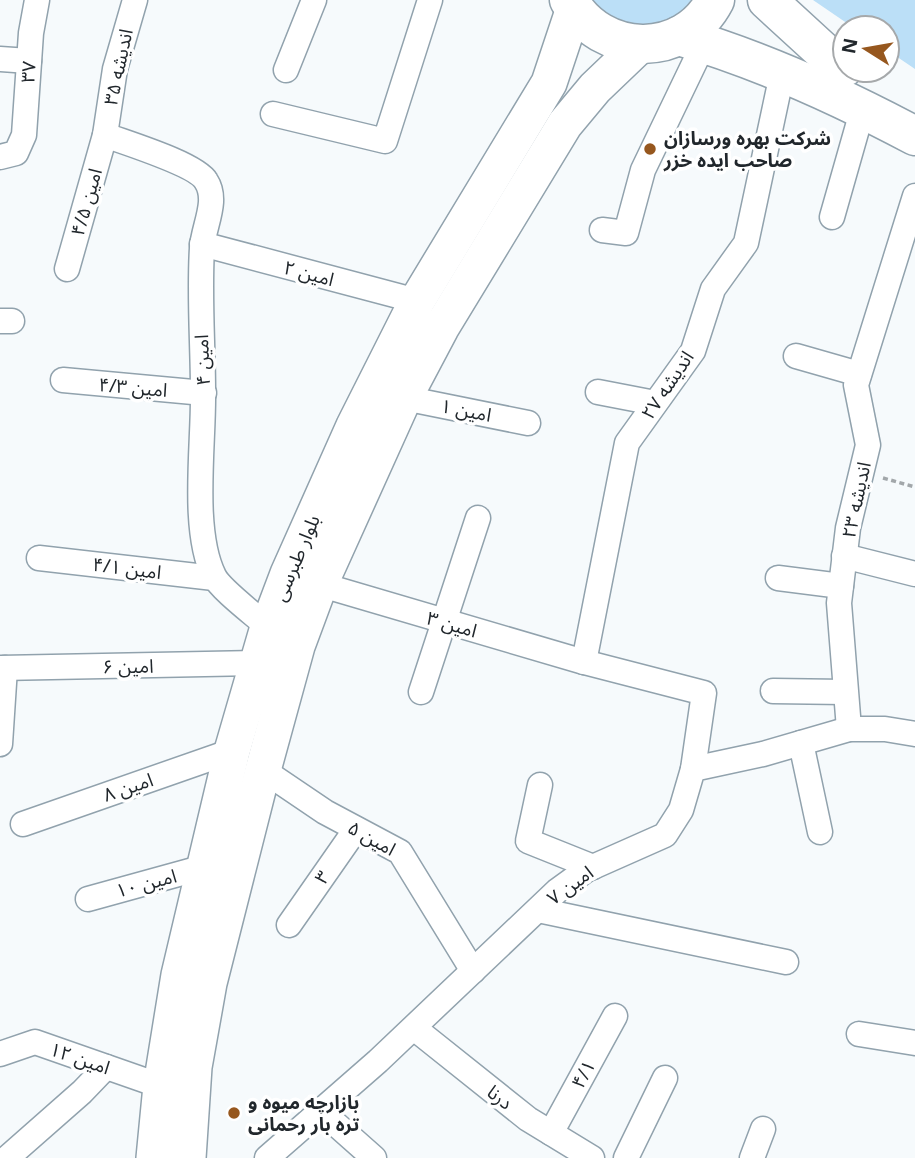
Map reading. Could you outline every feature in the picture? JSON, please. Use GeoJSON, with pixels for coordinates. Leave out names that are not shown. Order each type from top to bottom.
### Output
{"type":"FeatureCollection","features":[{"type":"Feature","properties":{"kind":"main road"},"geometry":{"type":"LineString","coordinates":[[692,39],[699,22],[715,0]]}},
{"type":"Feature","properties":{"kind":"main road"},"geometry":{"type":"LineString","coordinates":[[767,0],[831,58]]}},
{"type":"Feature","properties":{"kind":"main road"},"geometry":{"type":"LineString","coordinates":[[571,4],[586,23],[620,42],[640,45],[692,39],[863,108],[915,136]]}},
{"type":"Feature","properties":{"kind":"main road","name":"بلوار طبرسی"},"geometry":{"type":"LineString","coordinates":[[188,1158],[194,1067],[209,983],[297,646],[304,579],[354,426],[417,301],[549,83],[571,4]]}},
{"type":"Feature","properties":{"kind":"main road","name":"بلوار طبرسی"},"geometry":{"type":"LineString","coordinates":[[154,1158],[161,1086],[178,975],[232,751],[268,627],[304,579],[441,328],[565,124],[595,88],[640,45]]}},
{"type":"Feature","properties":{"kind":"main road"},"geometry":{"type":"LineString","coordinates":[[871,84],[915,113]]}},
{"type":"Feature","properties":{"kind":"street","name":"۳۷"},"geometry":{"type":"LineString","coordinates":[[10,151],[24,135],[31,33],[37,0]]}},
{"type":"Feature","properties":{"kind":"street","name":"اندیشه ۳۵"},"geometry":{"type":"LineString","coordinates":[[105,135],[115,69],[135,0]]}},
{"type":"Feature","properties":{"kind":"street"},"geometry":{"type":"LineString","coordinates":[[286,70],[314,0]]}},
{"type":"Feature","properties":{"kind":"street"},"geometry":{"type":"LineString","coordinates":[[273,114],[385,141],[430,0]]}},
{"type":"Feature","properties":{"kind":"street"},"geometry":{"type":"LineString","coordinates":[[601,230],[626,233],[643,170],[692,39]]}},
{"type":"Feature","properties":{"kind":"street"},"geometry":{"type":"LineString","coordinates":[[0,59],[29,61]]}},
{"type":"Feature","properties":{"kind":"street","name":"اندیشه ۲۷"},"geometry":{"type":"LineString","coordinates":[[584,662],[627,443],[693,351],[713,289],[746,243],[782,74]]}},
{"type":"Feature","properties":{"kind":"street"},"geometry":{"type":"LineString","coordinates":[[832,217],[863,108]]}},
{"type":"Feature","properties":{"kind":"street","name":"امین ۴"},"geometry":{"type":"LineString","coordinates":[[105,135],[201,174],[211,191],[211,204],[202,244],[200,306],[204,393],[201,503],[205,548],[214,578]]}},
{"type":"Feature","properties":{"kind":"street","name":"امین ۴/۵"},"geometry":{"type":"LineString","coordinates":[[68,269],[105,135]]}},
{"type":"Feature","properties":{"kind":"street","name":"اندیشه ۲۳"},"geometry":{"type":"LineString","coordinates":[[849,729],[839,603],[848,528],[868,445],[856,384],[915,197]]}},
{"type":"Feature","properties":{"kind":"street","name":"امین ۲"},"geometry":{"type":"LineString","coordinates":[[202,244],[417,301]]}},
{"type":"Feature","properties":{"kind":"street"},"geometry":{"type":"LineString","coordinates":[[796,356],[859,374]]}},
{"type":"Feature","properties":{"kind":"street","name":"۴/۳ امین"},"geometry":{"type":"LineString","coordinates":[[63,380],[204,393]]}},
{"type":"Feature","properties":{"kind":"street"},"geometry":{"type":"LineString","coordinates":[[598,392],[655,403]]}},
{"type":"Feature","properties":{"kind":"street","name":"امین ۱"},"geometry":{"type":"LineString","coordinates":[[404,398],[528,423]]}},
{"type":"Feature","properties":{"kind":"street"},"geometry":{"type":"LineString","coordinates":[[421,692],[478,518]]}},
{"type":"Feature","properties":{"kind":"street"},"geometry":{"type":"LineString","coordinates":[[844,556],[915,574]]}},
{"type":"Feature","properties":{"kind":"street","name":"امین ۴/۱"},"geometry":{"type":"LineString","coordinates":[[39,558],[214,578]]}},
{"type":"Feature","properties":{"kind":"street"},"geometry":{"type":"LineString","coordinates":[[214,578],[268,627]]}},
{"type":"Feature","properties":{"kind":"street"},"geometry":{"type":"LineString","coordinates":[[778,578],[841,586]]}},
{"type":"Feature","properties":{"kind":"street","name":"امین ۳"},"geometry":{"type":"LineString","coordinates":[[304,579],[442,622],[704,692],[693,769]]}},
{"type":"Feature","properties":{"kind":"street","name":"امین ۶"},"geometry":{"type":"LineString","coordinates":[[3,668],[257,663]]}},
{"type":"Feature","properties":{"kind":"street"},"geometry":{"type":"LineString","coordinates":[[0,744],[3,668]]}},
{"type":"Feature","properties":{"kind":"street"},"geometry":{"type":"LineString","coordinates":[[773,691],[845,692]]}},
{"type":"Feature","properties":{"kind":"street"},"geometry":{"type":"LineString","coordinates":[[693,769],[763,754],[849,729],[885,729],[915,734]]}},
{"type":"Feature","properties":{"kind":"street"},"geometry":{"type":"LineString","coordinates":[[801,743],[820,832]]}},
{"type":"Feature","properties":{"kind":"street","name":"امین ۸"},"geometry":{"type":"LineString","coordinates":[[23,824],[232,751]]}},
{"type":"Feature","properties":{"kind":"street","name":"امین ۷"},"geometry":{"type":"LineString","coordinates":[[267,1158],[414,1028],[557,891],[593,867],[665,835],[681,810],[693,769]]}},
{"type":"Feature","properties":{"kind":"street","name":"امین ۵"},"geometry":{"type":"LineString","coordinates":[[263,770],[325,812],[400,852],[473,971]]}},
{"type":"Feature","properties":{"kind":"street"},"geometry":{"type":"LineString","coordinates":[[540,785],[528,841],[593,867]]}},
{"type":"Feature","properties":{"kind":"street","name":"۳"},"geometry":{"type":"LineString","coordinates":[[289,925],[356,830]]}},
{"type":"Feature","properties":{"kind":"street","name":"امین ۱۰"},"geometry":{"type":"LineString","coordinates":[[88,899],[204,867]]}},
{"type":"Feature","properties":{"kind":"street"},"geometry":{"type":"LineString","coordinates":[[538,910],[786,962]]}},
{"type":"Feature","properties":{"kind":"street","name":"۴/۱"},"geometry":{"type":"LineString","coordinates":[[551,1133],[615,1016]]}},
{"type":"Feature","properties":{"kind":"street","name":"درنا"},"geometry":{"type":"LineString","coordinates":[[414,1028],[528,1119],[592,1158]]}},
{"type":"Feature","properties":{"kind":"street"},"geometry":{"type":"LineString","coordinates":[[859,1034],[915,1043]]}},
{"type":"Feature","properties":{"kind":"street","name":"امین ۱۲"},"geometry":{"type":"LineString","coordinates":[[0,1054],[35,1042],[161,1086]]}},
{"type":"Feature","properties":{"kind":"street"},"geometry":{"type":"LineString","coordinates":[[7,1158],[82,1092],[106,1067]]}},
{"type":"Feature","properties":{"kind":"street"},"geometry":{"type":"LineString","coordinates":[[626,1158],[665,1077]]}},
{"type":"Feature","properties":{"kind":"street"},"geometry":{"type":"LineString","coordinates":[[321,1111],[374,1158]]}},
{"type":"Feature","properties":{"kind":"street"},"geometry":{"type":"LineString","coordinates":[[752,1158],[762,1129]]}},
{"type":"Feature","properties":{"kind":"path"},"geometry":{"type":"LineString","coordinates":[[862,472],[915,487]]}},
{"type":"Feature","properties":{"kind":"shaded area"},"geometry":{"type":"Polygon","coordinates":[[[569,0],[715,0],[660,43],[569,0]]]}},
{"type":"Feature","properties":{"kind":"shaded area"},"geometry":{"type":"Polygon","coordinates":[[[813,0],[915,0],[915,69],[901,60],[901,14],[834,14],[813,0]]]}},
{"type":"Feature","properties":{"kind":"place","name":"شرکت بهره ورسازان صاحب ایده خزر"},"geometry":{"type":"Point","coordinates":[650,149]}},
{"type":"Feature","properties":{"kind":"place","name":"بازارچه میوه و تره بار رحمانی"},"geometry":{"type":"Point","coordinates":[234,1113]}}]}
